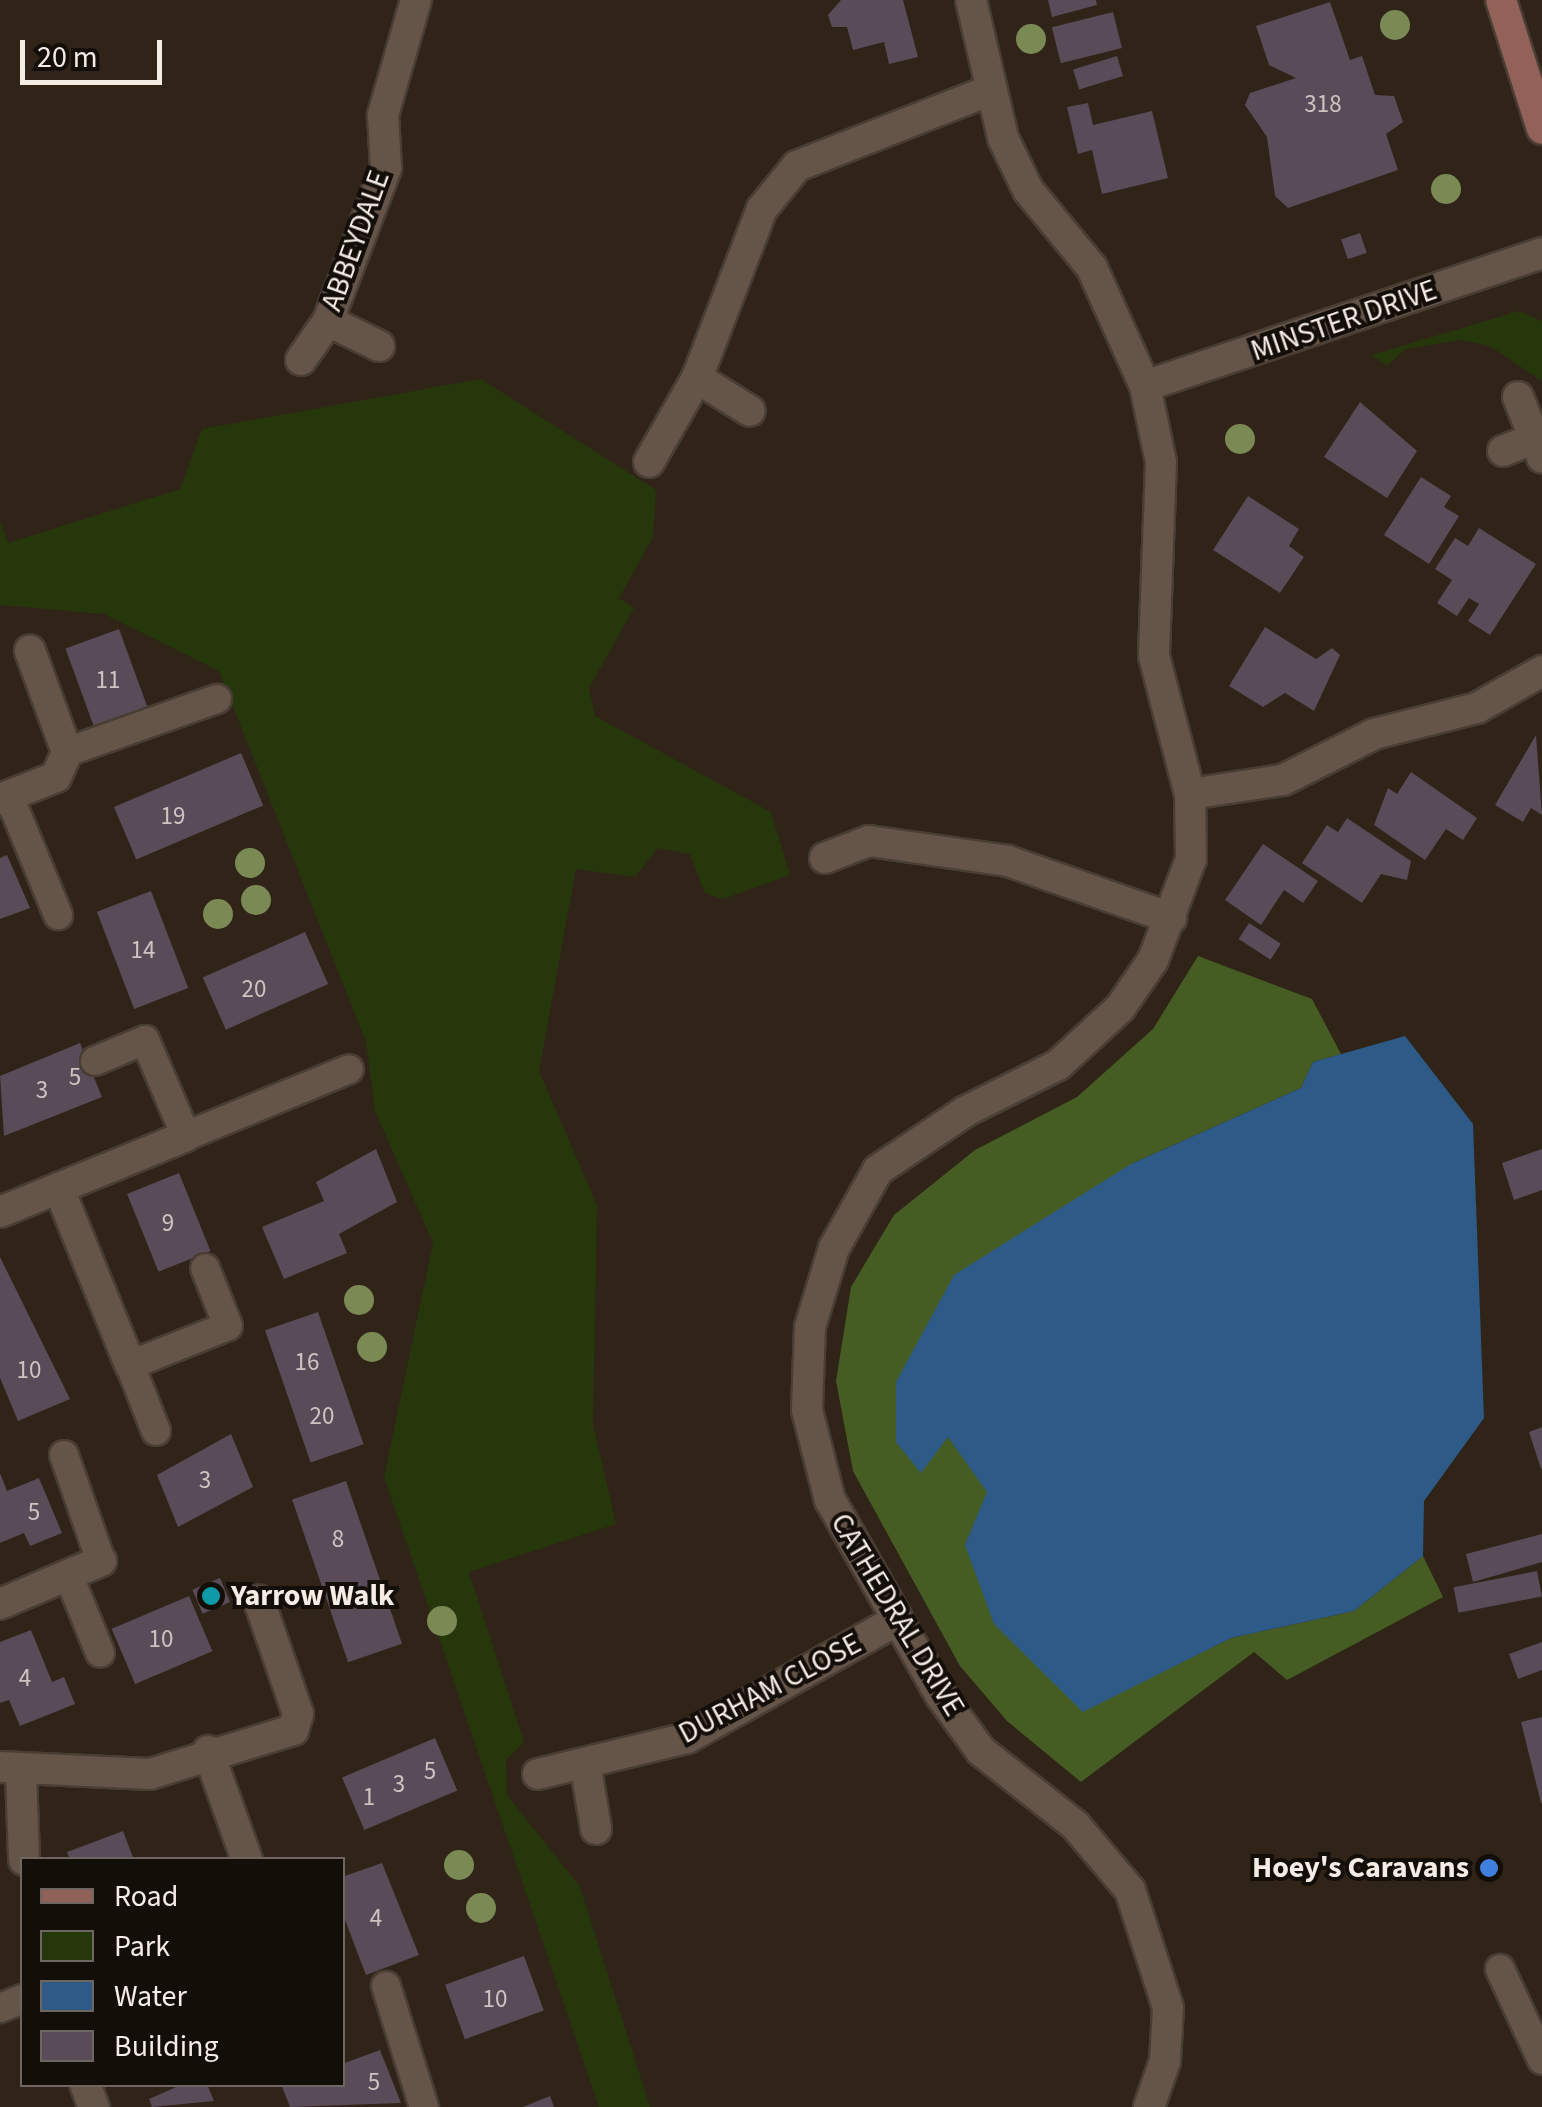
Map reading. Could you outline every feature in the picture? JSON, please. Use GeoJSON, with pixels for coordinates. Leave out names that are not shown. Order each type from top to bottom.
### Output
{"type":"FeatureCollection","features":[{"type":"Feature","properties":{"kind":"main road"},"geometry":{"type":"LineString","coordinates":[[1501,0],[1542,129]]}},
{"type":"Feature","properties":{"kind":"street","name":"ABBEYDALE"},"geometry":{"type":"LineString","coordinates":[[301,360],[328,321],[386,168],[383,116],[416,0]]}},
{"type":"Feature","properties":{"kind":"street","name":"CATHEDRAL DRIVE"},"geometry":{"type":"LineString","coordinates":[[970,0],[991,90],[1028,190],[1092,268],[1145,386],[1161,462],[1154,656],[1190,794],[1191,859],[1172,918],[1120,1008],[1058,1065],[966,1110],[878,1170],[834,1248],[810,1327],[807,1410],[830,1500],[894,1622],[981,1751],[1074,1826],[1130,1890],[1168,2008],[1165,2061],[1149,2107]]}},
{"type":"Feature","properties":{"kind":"street"},"geometry":{"type":"LineString","coordinates":[[649,462],[697,378],[762,209],[797,166],[991,90]]}},
{"type":"Feature","properties":{"kind":"street","name":"MINSTER DRIVE"},"geometry":{"type":"LineString","coordinates":[[1145,386],[1542,253]]}},
{"type":"Feature","properties":{"kind":"street"},"geometry":{"type":"LineString","coordinates":[[328,321],[379,346]]}},
{"type":"Feature","properties":{"kind":"street"},"geometry":{"type":"LineString","coordinates":[[697,378],[750,411]]}},
{"type":"Feature","properties":{"kind":"street"},"geometry":{"type":"LineString","coordinates":[[1502,451],[1539,448],[1518,397]]}},
{"type":"Feature","properties":{"kind":"street"},"geometry":{"type":"LineString","coordinates":[[4,798],[56,776],[67,752],[30,651]]}},
{"type":"Feature","properties":{"kind":"street"},"geometry":{"type":"LineString","coordinates":[[1190,794],[1283,780],[1374,734],[1477,708],[1542,670]]}},
{"type":"Feature","properties":{"kind":"street"},"geometry":{"type":"LineString","coordinates":[[825,858],[869,840],[1008,861],[1172,918]]}},
{"type":"Feature","properties":{"kind":"street"},"geometry":{"type":"LineString","coordinates":[[0,1212],[186,1136]]}},
{"type":"Feature","properties":{"kind":"street"},"geometry":{"type":"LineString","coordinates":[[60,1189],[130,1365]]}},
{"type":"Feature","properties":{"kind":"street"},"geometry":{"type":"LineString","coordinates":[[0,1604],[100,1561]]}},
{"type":"Feature","properties":{"kind":"street"},"geometry":{"type":"LineString","coordinates":[[24,1857],[10,1770],[120,1777],[293,1730],[298,1714],[259,1601]]}},
{"type":"Feature","properties":{"kind":"street","name":"DURHAM CLOSE"},"geometry":{"type":"LineString","coordinates":[[538,1774],[687,1738],[894,1622]]}},
{"type":"Feature","properties":{"kind":"street"},"geometry":{"type":"LineString","coordinates":[[208,1751],[247,1857]]}},
{"type":"Feature","properties":{"kind":"street"},"geometry":{"type":"LineString","coordinates":[[585,1763],[596,1829]]}},
{"type":"Feature","properties":{"kind":"lane"},"geometry":{"type":"LineString","coordinates":[[67,752],[217,700]]}},
{"type":"Feature","properties":{"kind":"lane"},"geometry":{"type":"LineString","coordinates":[[4,798],[58,915]]}},
{"type":"Feature","properties":{"kind":"lane"},"geometry":{"type":"LineString","coordinates":[[96,1061],[146,1040],[186,1136],[349,1069]]}},
{"type":"Feature","properties":{"kind":"lane"},"geometry":{"type":"LineString","coordinates":[[156,1430],[130,1365],[228,1326],[206,1268]]}},
{"type":"Feature","properties":{"kind":"lane"},"geometry":{"type":"LineString","coordinates":[[64,1456],[100,1561]]}},
{"type":"Feature","properties":{"kind":"lane"},"geometry":{"type":"LineString","coordinates":[[68,1574],[100,1653]]}},
{"type":"Feature","properties":{"kind":"lane"},"geometry":{"type":"LineString","coordinates":[[1500,1969],[1542,2060]]}},
{"type":"Feature","properties":{"kind":"lane"},"geometry":{"type":"LineString","coordinates":[[386,1986],[424,2107]]}},
{"type":"Feature","properties":{"kind":"green space"},"geometry":{"type":"Polygon","coordinates":[[[1519,311],[1542,321],[1542,381],[1490,346],[1460,340],[1405,349],[1387,366],[1371,355],[1519,311]]]}},
{"type":"Feature","properties":{"kind":"green space"},"geometry":{"type":"Polygon","coordinates":[[[481,379],[656,490],[653,537],[619,598],[634,608],[589,688],[595,716],[771,812],[790,875],[723,899],[705,893],[690,854],[658,848],[635,877],[576,869],[539,1071],[597,1205],[593,1424],[616,1524],[469,1572],[524,1742],[506,1760],[507,1795],[580,1887],[650,2107],[599,2107],[384,1477],[433,1243],[375,1111],[366,1042],[219,671],[104,614],[0,605],[0,520],[8,543],[180,489],[202,429],[481,379]]]}},
{"type":"Feature","properties":{"kind":"green space"},"geometry":{"type":"Polygon","coordinates":[[[1198,956],[1312,999],[1341,1054],[1313,1062],[1301,1088],[1131,1164],[948,1437],[988,1492],[965,1545],[1082,1711],[1231,1638],[1354,1611],[1423,1556],[1443,1597],[1287,1680],[1254,1652],[1081,1782],[1007,1721],[960,1666],[853,1471],[836,1381],[851,1287],[894,1215],[975,1150],[1077,1097],[1153,1029],[1198,956]]]}},
{"type":"Feature","properties":{"kind":"water"},"geometry":{"type":"Polygon","coordinates":[[[1405,1036],[1473,1124],[1484,1418],[1424,1501],[1423,1556],[1354,1611],[1231,1638],[1083,1712],[994,1624],[965,1545],[987,1492],[948,1437],[921,1473],[896,1442],[896,1382],[954,1275],[1131,1164],[1301,1088],[1313,1062],[1405,1036]]]}},
{"type":"Feature","properties":{"kind":"building"},"geometry":{"type":"Polygon","coordinates":[[[841,0],[903,0],[918,57],[889,64],[884,42],[853,50],[847,27],[832,27],[828,15],[841,0]]]}},
{"type":"Feature","properties":{"kind":"building"},"geometry":{"type":"Polygon","coordinates":[[[1048,0],[1096,0],[1097,5],[1052,17],[1048,0]]]}},
{"type":"Feature","properties":{"kind":"building"},"geometry":{"type":"Polygon","coordinates":[[[1330,2],[1350,60],[1362,56],[1375,95],[1394,96],[1403,122],[1386,134],[1398,170],[1288,208],[1275,196],[1267,137],[1245,105],[1250,93],[1296,78],[1269,65],[1256,26],[1330,2]]]}},
{"type":"Feature","properties":{"kind":"building"},"geometry":{"type":"Polygon","coordinates":[[[1113,12],[1122,48],[1061,63],[1052,27],[1113,12]]]}},
{"type":"Feature","properties":{"kind":"building"},"geometry":{"type":"Polygon","coordinates":[[[1117,56],[1123,76],[1079,90],[1073,69],[1117,56]]]}},
{"type":"Feature","properties":{"kind":"building"},"geometry":{"type":"Polygon","coordinates":[[[1088,103],[1093,125],[1152,111],[1168,178],[1102,194],[1092,150],[1078,154],[1067,107],[1088,103]]]}},
{"type":"Feature","properties":{"kind":"building"},"geometry":{"type":"Polygon","coordinates":[[[1360,233],[1367,253],[1348,259],[1341,240],[1360,233]]]}},
{"type":"Feature","properties":{"kind":"building"},"geometry":{"type":"Polygon","coordinates":[[[1360,402],[1417,451],[1387,498],[1324,457],[1360,402]]]}},
{"type":"Feature","properties":{"kind":"building"},"geometry":{"type":"Polygon","coordinates":[[[1421,477],[1451,496],[1444,507],[1459,516],[1429,564],[1384,535],[1421,477]]]}},
{"type":"Feature","properties":{"kind":"building"},"geometry":{"type":"Polygon","coordinates":[[[1248,496],[1299,529],[1289,546],[1304,557],[1280,593],[1213,550],[1248,496]]]}},
{"type":"Feature","properties":{"kind":"building"},"geometry":{"type":"Polygon","coordinates":[[[1479,528],[1536,564],[1490,635],[1468,621],[1479,604],[1469,598],[1457,616],[1437,603],[1452,580],[1435,569],[1455,538],[1468,546],[1479,528]]]}},
{"type":"Feature","properties":{"kind":"building"},"geometry":{"type":"Polygon","coordinates":[[[1265,627],[1316,659],[1332,648],[1340,655],[1314,711],[1285,693],[1263,707],[1229,686],[1265,627]]]}},
{"type":"Feature","properties":{"kind":"building"},"geometry":{"type":"Polygon","coordinates":[[[119,629],[148,710],[95,729],[65,648],[119,629]]]}},
{"type":"Feature","properties":{"kind":"building"},"geometry":{"type":"Polygon","coordinates":[[[1536,735],[1542,815],[1531,808],[1523,822],[1495,805],[1536,735]]]}},
{"type":"Feature","properties":{"kind":"building"},"geometry":{"type":"Polygon","coordinates":[[[241,753],[263,805],[136,859],[114,807],[241,753]]]}},
{"type":"Feature","properties":{"kind":"building"},"geometry":{"type":"Polygon","coordinates":[[[1411,772],[1477,818],[1463,840],[1446,829],[1425,860],[1374,825],[1388,788],[1397,794],[1411,772]]]}},
{"type":"Feature","properties":{"kind":"building"},"geometry":{"type":"Polygon","coordinates":[[[1347,818],[1411,861],[1407,880],[1381,874],[1362,903],[1302,863],[1327,825],[1338,832],[1347,818]]]}},
{"type":"Feature","properties":{"kind":"building"},"geometry":{"type":"Polygon","coordinates":[[[1263,844],[1318,881],[1303,903],[1284,890],[1261,925],[1225,900],[1263,844]]]}},
{"type":"Feature","properties":{"kind":"building"},"geometry":{"type":"Polygon","coordinates":[[[7,855],[30,908],[0,919],[0,858],[7,855]]]}},
{"type":"Feature","properties":{"kind":"building"},"geometry":{"type":"Polygon","coordinates":[[[151,891],[188,988],[134,1009],[97,912],[151,891]]]}},
{"type":"Feature","properties":{"kind":"building"},"geometry":{"type":"Polygon","coordinates":[[[1249,923],[1281,944],[1271,960],[1239,939],[1249,923]]]}},
{"type":"Feature","properties":{"kind":"building"},"geometry":{"type":"Polygon","coordinates":[[[305,932],[328,984],[226,1030],[203,978],[305,932]]]}},
{"type":"Feature","properties":{"kind":"building"},"geometry":{"type":"Polygon","coordinates":[[[80,1043],[102,1097],[4,1136],[0,1076],[80,1043]]]}},
{"type":"Feature","properties":{"kind":"building"},"geometry":{"type":"Polygon","coordinates":[[[376,1149],[397,1202],[339,1234],[347,1253],[284,1279],[262,1227],[324,1201],[316,1182],[376,1149]]]}},
{"type":"Feature","properties":{"kind":"building"},"geometry":{"type":"Polygon","coordinates":[[[1542,1149],[1542,1190],[1514,1200],[1502,1163],[1542,1149]]]}},
{"type":"Feature","properties":{"kind":"building"},"geometry":{"type":"Polygon","coordinates":[[[179,1173],[210,1251],[159,1272],[127,1194],[179,1173]]]}},
{"type":"Feature","properties":{"kind":"building"},"geometry":{"type":"Polygon","coordinates":[[[0,1257],[70,1399],[18,1421],[0,1378],[0,1257]]]}},
{"type":"Feature","properties":{"kind":"building"},"geometry":{"type":"Polygon","coordinates":[[[318,1312],[364,1444],[311,1463],[265,1330],[318,1312]]]}},
{"type":"Feature","properties":{"kind":"building"},"geometry":{"type":"Polygon","coordinates":[[[1542,1427],[1542,1469],[1541,1469],[1529,1432],[1542,1427]]]}},
{"type":"Feature","properties":{"kind":"building"},"geometry":{"type":"Polygon","coordinates":[[[231,1434],[253,1487],[178,1527],[157,1475],[231,1434]]]}},
{"type":"Feature","properties":{"kind":"building"},"geometry":{"type":"Polygon","coordinates":[[[0,1473],[7,1491],[39,1478],[62,1533],[30,1546],[24,1533],[0,1543],[0,1473]]]}},
{"type":"Feature","properties":{"kind":"building"},"geometry":{"type":"Polygon","coordinates":[[[346,1481],[402,1644],[348,1662],[292,1500],[346,1481]]]}},
{"type":"Feature","properties":{"kind":"building"},"geometry":{"type":"Polygon","coordinates":[[[1542,1534],[1542,1562],[1473,1582],[1466,1554],[1542,1534]]]}},
{"type":"Feature","properties":{"kind":"building"},"geometry":{"type":"Polygon","coordinates":[[[1537,1571],[1542,1597],[1459,1613],[1454,1587],[1537,1571]]]}},
{"type":"Feature","properties":{"kind":"building","name":"Yarrow Walk"},"geometry":{"type":"Polygon","coordinates":[[[220,1578],[230,1602],[203,1614],[192,1590],[220,1578]]]}},
{"type":"Feature","properties":{"kind":"building"},"geometry":{"type":"Polygon","coordinates":[[[189,1596],[212,1651],[135,1684],[112,1629],[189,1596]]]}},
{"type":"Feature","properties":{"kind":"building"},"geometry":{"type":"Polygon","coordinates":[[[31,1630],[52,1682],[64,1677],[75,1704],[20,1726],[9,1700],[0,1703],[0,1642],[31,1630]]]}},
{"type":"Feature","properties":{"kind":"building"},"geometry":{"type":"Polygon","coordinates":[[[1542,1642],[1542,1670],[1518,1679],[1509,1654],[1542,1642]]]}},
{"type":"Feature","properties":{"kind":"building"},"geometry":{"type":"Polygon","coordinates":[[[1542,1717],[1542,1803],[1541,1803],[1521,1722],[1542,1717]]]}},
{"type":"Feature","properties":{"kind":"building"},"geometry":{"type":"Polygon","coordinates":[[[435,1738],[457,1790],[364,1830],[342,1777],[435,1738]]]}},
{"type":"Feature","properties":{"kind":"building"},"geometry":{"type":"Polygon","coordinates":[[[123,1831],[133,1857],[69,1857],[67,1852],[123,1831]]]}},
{"type":"Feature","properties":{"kind":"building"},"geometry":{"type":"Polygon","coordinates":[[[382,1863],[419,1955],[366,1975],[345,1920],[345,1876],[382,1863]]]}},
{"type":"Feature","properties":{"kind":"building"},"geometry":{"type":"Polygon","coordinates":[[[524,1956],[544,2011],[465,2039],[445,1985],[524,1956]]]}},
{"type":"Feature","properties":{"kind":"building"},"geometry":{"type":"Polygon","coordinates":[[[380,2050],[401,2103],[290,2107],[282,2087],[345,2087],[345,2063],[380,2050]]]}},
{"type":"Feature","properties":{"kind":"building"},"geometry":{"type":"Polygon","coordinates":[[[176,2087],[208,2087],[214,2101],[152,2107],[149,2099],[176,2087]]]}},
{"type":"Feature","properties":{"kind":"building"},"geometry":{"type":"Polygon","coordinates":[[[550,2096],[554,2107],[523,2107],[550,2096]]]}},
{"type":"Feature","properties":{"kind":"place","name":"Yarrow Walk"},"geometry":{"type":"Point","coordinates":[211,1596]}},
{"type":"Feature","properties":{"kind":"place","name":"Hoey's Caravans"},"geometry":{"type":"Point","coordinates":[1489,1868]}}]}
